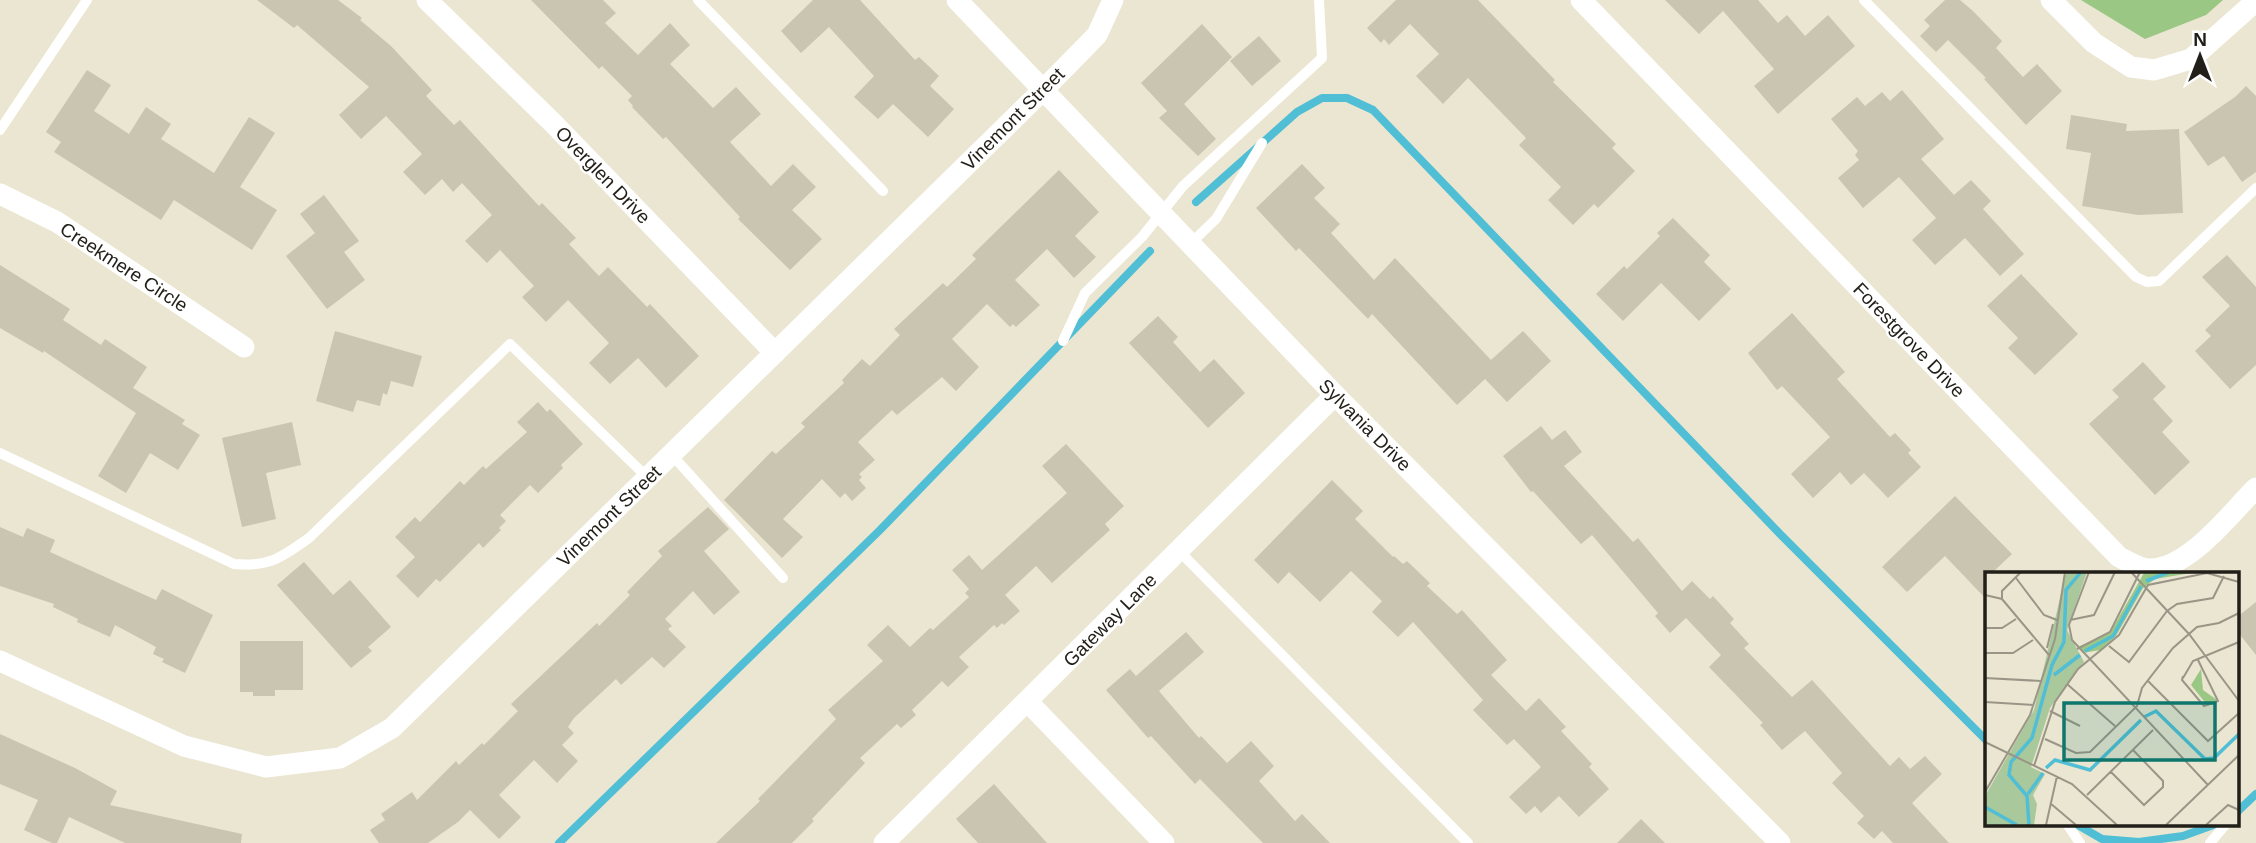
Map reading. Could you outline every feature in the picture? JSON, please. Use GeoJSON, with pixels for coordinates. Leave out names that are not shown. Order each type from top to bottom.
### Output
{"type":"FeatureCollection","features":[{"type":"Feature","properties":{"kind":"street","name":"Overglen Drive"},"geometry":{"type":"LineString","coordinates":[[427,0],[554,124],[775,354]]}},
{"type":"Feature","properties":{"kind":"street","name":"Sylvania Drive"},"geometry":{"type":"LineString","coordinates":[[957,0],[1335,395],[1780,843]]}},
{"type":"Feature","properties":{"kind":"street","name":"Vinemont Street"},"geometry":{"type":"LineString","coordinates":[[0,661],[184,746],[266,767],[340,758],[392,728],[1044,89],[1097,35],[1113,0]]}},
{"type":"Feature","properties":{"kind":"street","name":"Forestgrove Drive"},"geometry":{"type":"LineString","coordinates":[[1581,0],[2119,557],[2147,569],[2169,567],[2194,550],[2256,488]]}},
{"type":"Feature","properties":{"kind":"street"},"geometry":{"type":"LineString","coordinates":[[2051,0],[2094,43],[2131,67],[2154,70],[2191,59],[2256,1]]}},
{"type":"Feature","properties":{"kind":"street","name":"Creekmere Circle"},"geometry":{"type":"LineString","coordinates":[[0,194],[57,222],[244,347]]}},
{"type":"Feature","properties":{"kind":"street","name":"Gateway Lane"},"geometry":{"type":"LineString","coordinates":[[884,843],[1335,395]]}},
{"type":"Feature","properties":{"kind":"street"},"geometry":{"type":"LineString","coordinates":[[1028,702],[1164,843]]}},
{"type":"Feature","properties":{"kind":"lane"},"geometry":{"type":"LineString","coordinates":[[0,130],[87,0]]}},
{"type":"Feature","properties":{"kind":"lane"},"geometry":{"type":"LineString","coordinates":[[698,0],[883,191]]}},
{"type":"Feature","properties":{"kind":"lane"},"geometry":{"type":"LineString","coordinates":[[1063,341],[1085,293],[1142,237],[1184,186],[1322,58],[1319,0]]}},
{"type":"Feature","properties":{"kind":"lane"},"geometry":{"type":"LineString","coordinates":[[1864,0],[2136,277],[2147,282],[2159,281],[2256,188]]}},
{"type":"Feature","properties":{"kind":"lane"},"geometry":{"type":"LineString","coordinates":[[1191,243],[1216,219],[1262,143]]}},
{"type":"Feature","properties":{"kind":"lane"},"geometry":{"type":"LineString","coordinates":[[0,453],[234,564],[255,566],[277,560],[309,538],[510,344],[648,478]]}},
{"type":"Feature","properties":{"kind":"lane"},"geometry":{"type":"LineString","coordinates":[[672,455],[783,578]]}},
{"type":"Feature","properties":{"kind":"lane"},"geometry":{"type":"LineString","coordinates":[[1179,551],[1468,843]]}},
{"type":"Feature","properties":{"kind":"lane"},"geometry":{"type":"LineString","coordinates":[[2068,826],[2080,843]]}},
{"type":"Feature","properties":{"kind":"lane"},"geometry":{"type":"LineString","coordinates":[[2210,843],[2224,826]]}},
{"type":"Feature","properties":{"kind":"green space"},"geometry":{"type":"Polygon","coordinates":[[[2081,0],[2223,0],[2206,15],[2145,39],[2081,0]]]}},
{"type":"Feature","properties":{"kind":"building"},"geometry":{"type":"Polygon","coordinates":[[[257,0],[338,0],[362,18],[360,20],[391,46],[432,90],[426,96],[454,125],[460,120],[539,206],[542,203],[576,238],[569,244],[599,276],[608,267],[647,307],[650,304],[699,356],[666,388],[638,358],[610,384],[589,363],[609,343],[568,300],[546,322],[522,297],[534,286],[500,250],[487,263],[465,241],[492,215],[462,183],[453,192],[442,179],[425,195],[403,172],[422,154],[386,116],[361,139],[339,115],[369,87],[297,25],[294,28],[257,0]]]}},
{"type":"Feature","properties":{"kind":"building"},"geometry":{"type":"Polygon","coordinates":[[[531,0],[603,0],[616,13],[605,23],[638,55],[670,23],[690,45],[670,64],[713,108],[736,87],[761,114],[730,142],[771,186],[793,164],[816,187],[792,210],[822,239],[790,270],[738,219],[740,217],[666,137],[663,139],[632,107],[628,100],[632,96],[602,66],[599,69],[531,0]]]}},
{"type":"Feature","properties":{"kind":"building"},"geometry":{"type":"Polygon","coordinates":[[[813,0],[860,0],[915,60],[919,57],[939,76],[930,86],[954,109],[928,137],[893,104],[878,119],[854,97],[874,76],[829,27],[801,53],[781,31],[813,0]]]}},
{"type":"Feature","properties":{"kind":"building"},"geometry":{"type":"Polygon","coordinates":[[[1396,0],[1478,0],[1555,80],[1553,82],[1616,144],[1612,148],[1635,171],[1598,208],[1594,204],[1573,225],[1548,200],[1561,187],[1519,145],[1526,138],[1468,78],[1443,104],[1416,76],[1439,54],[1410,24],[1389,45],[1384,39],[1381,43],[1367,28],[1396,0]]]}},
{"type":"Feature","properties":{"kind":"building"},"geometry":{"type":"Polygon","coordinates":[[[1665,0],[1758,0],[1778,23],[1787,15],[1805,36],[1828,15],[1855,46],[1778,114],[1754,86],[1774,69],[1723,11],[1699,34],[1665,0]]]}},
{"type":"Feature","properties":{"kind":"building"},"geometry":{"type":"Polygon","coordinates":[[[1945,0],[1960,0],[1973,11],[2002,41],[1996,48],[2023,77],[2037,64],[2062,91],[2026,125],[1984,79],[1986,78],[1948,40],[1936,52],[1920,36],[1930,26],[1924,20],[1945,0]]]}},
{"type":"Feature","properties":{"kind":"building"},"geometry":{"type":"Polygon","coordinates":[[[1202,24],[1232,57],[1184,104],[1216,139],[1198,156],[1159,118],[1167,111],[1141,83],[1202,24]]]}},
{"type":"Feature","properties":{"kind":"building"},"geometry":{"type":"Polygon","coordinates":[[[1259,36],[1281,61],[1252,86],[1230,61],[1259,36]]]}},
{"type":"Feature","properties":{"kind":"building"},"geometry":{"type":"Polygon","coordinates":[[[87,70],[111,85],[94,111],[129,134],[146,107],[171,124],[161,139],[214,173],[249,117],[275,133],[240,187],[277,210],[252,250],[174,200],[161,220],[54,152],[61,142],[46,132],[87,70]]]}},
{"type":"Feature","properties":{"kind":"building"},"geometry":{"type":"Polygon","coordinates":[[[2246,86],[2256,96],[2256,172],[2242,182],[2224,156],[2208,166],[2184,132],[2235,97],[2246,86]]]}},
{"type":"Feature","properties":{"kind":"building"},"geometry":{"type":"Polygon","coordinates":[[[1902,90],[1944,139],[1921,159],[1954,195],[1971,180],[1991,201],[1983,209],[2024,254],[2000,276],[1965,238],[1935,265],[1912,240],[1936,218],[1899,177],[1863,208],[1838,178],[1859,160],[1855,155],[1858,151],[1831,119],[1857,97],[1865,106],[1882,92],[1890,101],[1902,90]]]}},
{"type":"Feature","properties":{"kind":"building"},"geometry":{"type":"Polygon","coordinates":[[[2071,115],[2127,124],[2126,131],[2179,129],[2183,213],[2138,215],[2082,206],[2091,153],[2066,149],[2071,115]]]}},
{"type":"Feature","properties":{"kind":"building"},"geometry":{"type":"Polygon","coordinates":[[[1302,164],[1325,188],[1314,198],[1340,224],[1331,233],[1374,280],[1395,258],[1491,360],[1523,331],[1551,361],[1507,402],[1485,379],[1457,405],[1372,314],[1368,319],[1299,248],[1296,251],[1256,208],[1302,164]]]}},
{"type":"Feature","properties":{"kind":"building"},"geometry":{"type":"Polygon","coordinates":[[[1059,170],[1099,212],[1075,236],[1096,257],[1074,278],[1047,249],[1015,280],[1040,305],[1016,327],[1013,324],[1010,327],[987,304],[952,339],[979,367],[956,391],[942,377],[897,415],[892,410],[858,442],[875,460],[859,474],[862,477],[859,480],[866,488],[852,501],[845,493],[840,498],[822,479],[783,519],[803,537],[782,558],[724,500],[772,451],[776,454],[805,427],[801,423],[844,383],[842,380],[862,359],[870,366],[900,335],[894,329],[943,283],[947,287],[976,259],[972,255],[1059,170]]]}},
{"type":"Feature","properties":{"kind":"building"},"geometry":{"type":"Polygon","coordinates":[[[324,195],[359,241],[344,252],[365,280],[327,309],[286,256],[315,233],[300,214],[324,195]]]}},
{"type":"Feature","properties":{"kind":"building"},"geometry":{"type":"Polygon","coordinates":[[[1673,218],[1710,255],[1704,262],[1731,289],[1699,321],[1661,283],[1623,321],[1596,294],[1624,266],[1627,269],[1660,236],[1657,233],[1673,218]]]}},
{"type":"Feature","properties":{"kind":"building"},"geometry":{"type":"Polygon","coordinates":[[[2227,255],[2256,287],[2256,365],[2230,389],[2195,351],[2211,336],[2205,330],[2230,306],[2202,277],[2227,255]]]}},
{"type":"Feature","properties":{"kind":"building"},"geometry":{"type":"Polygon","coordinates":[[[0,265],[70,309],[63,320],[101,345],[105,339],[147,367],[133,388],[185,420],[182,424],[200,435],[178,470],[150,453],[126,493],[98,476],[136,413],[44,351],[43,353],[0,328],[0,265]]]}},
{"type":"Feature","properties":{"kind":"building"},"geometry":{"type":"Polygon","coordinates":[[[2021,274],[2078,334],[2035,375],[2008,348],[2018,338],[1987,306],[2021,274]]]}},
{"type":"Feature","properties":{"kind":"building"},"geometry":{"type":"Polygon","coordinates":[[[1792,313],[1845,372],[1837,379],[1890,437],[1895,433],[1911,450],[1908,453],[1921,467],[1888,498],[1864,473],[1851,485],[1840,472],[1813,498],[1791,474],[1830,437],[1782,386],[1777,390],[1748,353],[1792,313]]]}},
{"type":"Feature","properties":{"kind":"building"},"geometry":{"type":"Polygon","coordinates":[[[1158,316],[1178,337],[1173,342],[1200,372],[1214,359],[1245,393],[1208,428],[1129,343],[1158,316]]]}},
{"type":"Feature","properties":{"kind":"building"},"geometry":{"type":"Polygon","coordinates":[[[335,331],[422,356],[413,387],[391,381],[387,395],[383,393],[380,406],[357,400],[353,412],[316,401],[335,331]]]}},
{"type":"Feature","properties":{"kind":"building"},"geometry":{"type":"Polygon","coordinates":[[[2143,362],[2166,387],[2153,399],[2173,421],[2162,432],[2190,462],[2155,495],[2089,424],[2119,397],[2112,390],[2143,362]]]}},
{"type":"Feature","properties":{"kind":"building"},"geometry":{"type":"Polygon","coordinates":[[[538,402],[547,412],[550,409],[583,444],[538,493],[530,485],[500,515],[506,521],[483,548],[479,543],[440,582],[436,579],[418,598],[396,576],[415,557],[395,537],[415,517],[420,522],[460,481],[464,485],[483,466],[486,469],[527,432],[517,422],[538,402]]]}},
{"type":"Feature","properties":{"kind":"building"},"geometry":{"type":"Polygon","coordinates":[[[292,422],[301,465],[266,473],[276,519],[242,527],[222,438],[292,422]]]}},
{"type":"Feature","properties":{"kind":"building"},"geometry":{"type":"Polygon","coordinates":[[[1541,426],[1552,440],[1565,430],[1582,452],[1564,466],[1633,542],[1638,538],[1682,591],[1692,581],[1710,599],[1713,596],[1734,619],[1730,623],[1749,644],[1744,648],[1792,697],[1812,680],[1890,766],[1899,757],[1910,769],[1925,756],[1942,774],[1912,803],[1949,843],[1893,843],[1882,831],[1874,839],[1857,823],[1864,816],[1832,783],[1842,773],[1805,731],[1782,750],[1760,725],[1763,723],[1709,667],[1721,655],[1686,618],[1670,633],[1655,616],[1658,613],[1592,535],[1581,544],[1533,491],[1531,492],[1503,456],[1541,426]]]}},
{"type":"Feature","properties":{"kind":"building"},"geometry":{"type":"Polygon","coordinates":[[[1066,444],[1124,506],[1105,524],[1110,530],[1052,583],[1036,566],[1005,595],[1020,611],[1004,625],[1002,623],[997,628],[994,625],[959,657],[969,667],[948,687],[942,681],[912,710],[916,715],[901,728],[897,724],[860,758],[865,763],[792,843],[716,843],[760,801],[758,799],[836,719],[828,710],[883,661],[867,645],[888,625],[910,647],[930,628],[933,630],[969,597],[965,593],[969,589],[952,570],[969,555],[982,570],[1067,493],[1042,466],[1066,444]]]}},
{"type":"Feature","properties":{"kind":"building"},"geometry":{"type":"Polygon","coordinates":[[[1332,480],[1363,511],[1355,519],[1393,557],[1403,564],[1407,561],[1430,583],[1427,586],[1457,614],[1462,610],[1507,660],[1491,675],[1526,711],[1539,698],[1566,727],[1561,731],[1592,764],[1589,767],[1609,789],[1579,817],[1559,796],[1541,813],[1535,806],[1526,814],[1509,797],[1541,767],[1514,739],[1507,745],[1473,710],[1483,700],[1413,622],[1398,637],[1372,612],[1382,601],[1351,571],[1320,602],[1289,572],[1278,584],[1254,560],[1332,480]]]}},
{"type":"Feature","properties":{"kind":"building"},"geometry":{"type":"Polygon","coordinates":[[[1955,496],[2012,554],[1993,572],[1985,572],[1985,598],[1945,556],[1907,592],[1882,567],[1955,496]]]}},
{"type":"Feature","properties":{"kind":"building"},"geometry":{"type":"Polygon","coordinates":[[[708,507],[729,529],[704,551],[740,592],[714,615],[693,591],[665,619],[672,626],[668,629],[686,647],[664,668],[652,657],[621,685],[616,679],[574,718],[568,727],[574,733],[562,745],[578,761],[557,783],[534,760],[499,795],[521,817],[499,839],[470,810],[428,843],[379,843],[370,830],[385,820],[381,814],[412,792],[417,800],[456,761],[459,765],[482,743],[484,745],[518,711],[511,704],[630,595],[627,592],[662,556],[658,551],[708,507]]]}},
{"type":"Feature","properties":{"kind":"building"},"geometry":{"type":"Polygon","coordinates":[[[0,527],[23,537],[27,528],[55,540],[50,552],[156,600],[162,589],[213,615],[185,673],[162,662],[164,659],[153,654],[156,647],[115,625],[110,637],[77,622],[78,619],[53,607],[54,604],[0,586],[0,527]]]}},
{"type":"Feature","properties":{"kind":"building"},"geometry":{"type":"Polygon","coordinates":[[[304,562],[333,595],[350,580],[391,627],[368,647],[372,651],[351,668],[277,585],[304,562]]]}},
{"type":"Feature","properties":{"kind":"building"},"geometry":{"type":"Polygon","coordinates":[[[2256,602],[2256,655],[2238,632],[2238,616],[2256,602]]]}},
{"type":"Feature","properties":{"kind":"building"},"geometry":{"type":"Polygon","coordinates":[[[1186,632],[1204,652],[1159,691],[1199,738],[1201,736],[1227,763],[1251,741],[1274,766],[1259,781],[1295,821],[1302,814],[1330,843],[1263,843],[1200,779],[1195,784],[1151,736],[1148,738],[1106,690],[1130,669],[1136,676],[1186,632]]]}},
{"type":"Feature","properties":{"kind":"building"},"geometry":{"type":"Polygon","coordinates":[[[240,641],[303,641],[303,690],[275,690],[275,696],[253,696],[253,692],[240,692],[240,641]]]}},
{"type":"Feature","properties":{"kind":"building"},"geometry":{"type":"Polygon","coordinates":[[[0,734],[75,768],[117,791],[110,805],[242,834],[241,843],[125,843],[69,817],[57,843],[52,843],[24,830],[38,800],[0,784],[0,734]]]}},
{"type":"Feature","properties":{"kind":"building"},"geometry":{"type":"Polygon","coordinates":[[[994,784],[1047,843],[978,843],[956,819],[994,784]]]}},
{"type":"Feature","properties":{"kind":"building"},"geometry":{"type":"Polygon","coordinates":[[[1641,819],[1665,843],[1617,843],[1641,819]]]}},
{"type":"Feature","properties":{"kind":"waterway"},"geometry":{"type":"LineString","coordinates":[[1196,202],[1297,112],[1322,98],[1347,98],[1373,110],[1781,535],[1985,739]]}},
{"type":"Feature","properties":{"kind":"waterway"},"geometry":{"type":"LineString","coordinates":[[559,843],[880,530],[1150,251]]}},
{"type":"Feature","properties":{"kind":"waterway"},"geometry":{"type":"LineString","coordinates":[[2238,811],[2256,794]]}},
{"type":"Feature","properties":{"kind":"waterway"},"geometry":{"type":"LineString","coordinates":[[2079,826],[2102,839],[2139,842],[2183,836],[2210,826]]}}]}
